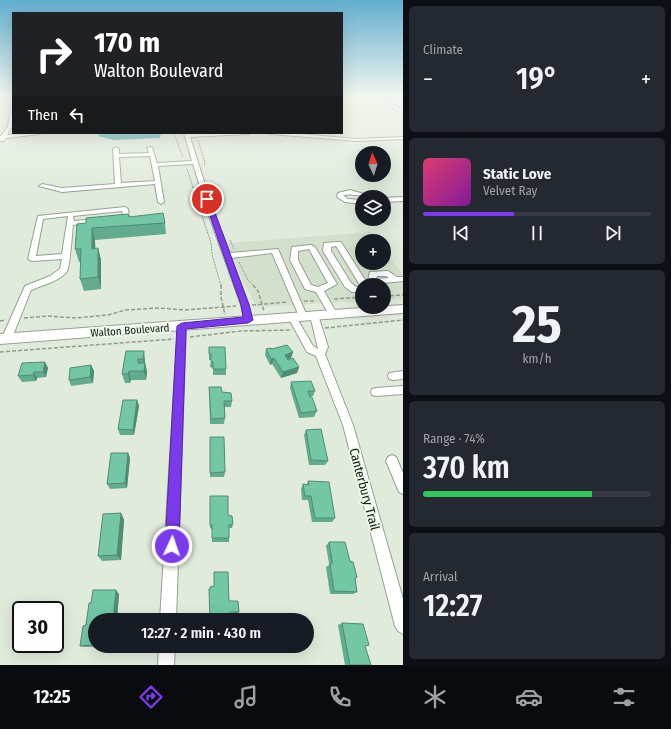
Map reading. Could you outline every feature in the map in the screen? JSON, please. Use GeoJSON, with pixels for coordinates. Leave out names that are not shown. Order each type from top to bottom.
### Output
{"type":"FeatureCollection","features":[{"type":"Feature","properties":{"kind":"main road","name":"Walton Boulevard"},"geometry":{"type":"LineString","coordinates":[[391,309],[403,309]]}},
{"type":"Feature","properties":{"kind":"main road","name":"Walton Boulevard"},"geometry":{"type":"LineString","coordinates":[[4,338],[181,332],[248,320],[355,312]]}},
{"type":"Feature","properties":{"kind":"street"},"geometry":{"type":"LineString","coordinates":[[0,142],[9,127]]}},
{"type":"Feature","properties":{"kind":"street"},"geometry":{"type":"LineString","coordinates":[[2,137],[29,134]]}},
{"type":"Feature","properties":{"kind":"street"},"geometry":{"type":"LineString","coordinates":[[232,134],[197,136],[186,135],[196,162],[202,186],[245,305],[248,320]]}},
{"type":"Feature","properties":{"kind":"street"},"geometry":{"type":"LineString","coordinates":[[282,134],[357,140],[403,138]]}},
{"type":"Feature","properties":{"kind":"street"},"geometry":{"type":"LineString","coordinates":[[150,148],[155,166],[161,202]]}},
{"type":"Feature","properties":{"kind":"street"},"geometry":{"type":"LineString","coordinates":[[116,149],[118,186]]}},
{"type":"Feature","properties":{"kind":"street"},"geometry":{"type":"LineString","coordinates":[[117,156],[152,154]]}},
{"type":"Feature","properties":{"kind":"street"},"geometry":{"type":"LineString","coordinates":[[155,166],[196,162]]}},
{"type":"Feature","properties":{"kind":"street"},"geometry":{"type":"LineString","coordinates":[[42,186],[62,190],[158,182]]}},
{"type":"Feature","properties":{"kind":"street"},"geometry":{"type":"LineString","coordinates":[[355,193],[350,192],[340,194],[340,197],[347,201],[355,202]]}},
{"type":"Feature","properties":{"kind":"street"},"geometry":{"type":"LineString","coordinates":[[391,200],[403,199]]}},
{"type":"Feature","properties":{"kind":"street"},"geometry":{"type":"LineString","coordinates":[[67,256],[34,260],[32,258],[40,218],[126,210],[126,217],[124,218],[70,223]]}},
{"type":"Feature","properties":{"kind":"street"},"geometry":{"type":"LineString","coordinates":[[4,338],[15,318],[28,288],[63,272],[67,256],[71,214]]}},
{"type":"Feature","properties":{"kind":"street"},"geometry":{"type":"LineString","coordinates":[[338,244],[361,287],[348,285],[326,247],[327,245],[338,244]]}},
{"type":"Feature","properties":{"kind":"street"},"geometry":{"type":"LineString","coordinates":[[319,290],[333,284],[311,247],[295,249],[294,260],[308,287],[319,290],[333,314]]}},
{"type":"Feature","properties":{"kind":"street"},"geometry":{"type":"LineString","coordinates":[[227,256],[275,251],[303,316]]}},
{"type":"Feature","properties":{"kind":"street"},"geometry":{"type":"LineString","coordinates":[[391,281],[398,280]]}},
{"type":"Feature","properties":{"kind":"street","name":"Canterbury Trail"},"geometry":{"type":"LineString","coordinates":[[320,354],[323,347],[317,328],[303,316],[300,331],[310,349],[320,354],[348,425],[403,626]]}},
{"type":"Feature","properties":{"kind":"street"},"geometry":{"type":"LineString","coordinates":[[168,613],[181,332]]}},
{"type":"Feature","properties":{"kind":"street"},"geometry":{"type":"LineString","coordinates":[[376,392],[403,390]]}},
{"type":"Feature","properties":{"kind":"street"},"geometry":{"type":"LineString","coordinates":[[392,461],[403,488]]}},
{"type":"Feature","properties":{"kind":"street"},"geometry":{"type":"LineString","coordinates":[[166,665],[167,653]]}},
{"type":"Feature","properties":{"kind":"path"},"geometry":{"type":"LineString","coordinates":[[174,134],[211,243],[212,254],[222,289],[220,297],[223,307]]}},
{"type":"Feature","properties":{"kind":"path"},"geometry":{"type":"LineString","coordinates":[[197,136],[202,152],[201,157],[205,163],[205,171]]}},
{"type":"Feature","properties":{"kind":"path"},"geometry":{"type":"LineString","coordinates":[[230,239],[244,273],[258,291],[261,304]]}},
{"type":"Feature","properties":{"kind":"path"},"geometry":{"type":"LineString","coordinates":[[391,296],[403,295]]}},
{"type":"Feature","properties":{"kind":"path"},"geometry":{"type":"LineString","coordinates":[[0,321],[15,318],[48,316],[75,318],[108,315],[140,309],[159,308],[185,310],[355,298]]}},
{"type":"Feature","properties":{"kind":"path"},"geometry":{"type":"LineString","coordinates":[[317,328],[403,320]]}},
{"type":"Feature","properties":{"kind":"path"},"geometry":{"type":"LineString","coordinates":[[0,352],[181,332],[300,331]]}},
{"type":"Feature","properties":{"kind":"shaded area"},"geometry":{"type":"Polygon","coordinates":[[[371,232],[373,234],[355,234],[355,270],[391,270],[391,258],[403,274],[403,299],[391,300],[391,278],[355,278],[355,301],[257,307],[243,282],[227,243],[371,232]]]}},
{"type":"Feature","properties":{"kind":"water"},"geometry":{"type":"Polygon","coordinates":[[[99,134],[161,134],[160,138],[113,140],[98,136],[99,134]]]}},
{"type":"Feature","properties":{"kind":"building"},"geometry":{"type":"Polygon","coordinates":[[[163,213],[165,223],[92,228],[92,249],[98,248],[98,277],[80,279],[81,249],[75,249],[77,224],[86,223],[86,218],[128,214],[129,217],[163,213]]]}},
{"type":"Feature","properties":{"kind":"building"},"geometry":{"type":"Polygon","coordinates":[[[287,345],[293,352],[285,355],[288,360],[293,358],[299,367],[283,372],[274,358],[271,359],[266,349],[287,345]]]}},
{"type":"Feature","properties":{"kind":"building"},"geometry":{"type":"Polygon","coordinates":[[[209,347],[225,347],[226,369],[213,369],[211,354],[209,354],[209,347]]]}},
{"type":"Feature","properties":{"kind":"building"},"geometry":{"type":"Polygon","coordinates":[[[126,351],[144,351],[143,359],[138,359],[138,363],[145,363],[144,371],[129,371],[128,374],[122,374],[126,351]]]}},
{"type":"Feature","properties":{"kind":"building"},"geometry":{"type":"Polygon","coordinates":[[[45,362],[43,372],[34,372],[33,375],[18,376],[22,363],[45,362]]]}},
{"type":"Feature","properties":{"kind":"building"},"geometry":{"type":"Polygon","coordinates":[[[91,365],[90,377],[69,380],[70,368],[91,365]]]}},
{"type":"Feature","properties":{"kind":"building"},"geometry":{"type":"Polygon","coordinates":[[[311,381],[315,391],[308,391],[317,411],[301,413],[291,382],[311,381]]]}},
{"type":"Feature","properties":{"kind":"building"},"geometry":{"type":"Polygon","coordinates":[[[209,387],[221,387],[222,392],[231,393],[232,401],[224,401],[225,418],[211,419],[209,387]]]}},
{"type":"Feature","properties":{"kind":"building"},"geometry":{"type":"Polygon","coordinates":[[[123,400],[137,400],[133,430],[118,429],[123,400]]]}},
{"type":"Feature","properties":{"kind":"building"},"geometry":{"type":"Polygon","coordinates":[[[321,429],[328,461],[311,460],[306,430],[321,429]]]}},
{"type":"Feature","properties":{"kind":"building"},"geometry":{"type":"Polygon","coordinates":[[[210,437],[224,437],[225,472],[210,473],[210,437]]]}},
{"type":"Feature","properties":{"kind":"building"},"geometry":{"type":"Polygon","coordinates":[[[111,453],[128,453],[125,483],[107,484],[111,453]]]}},
{"type":"Feature","properties":{"kind":"building"},"geometry":{"type":"Polygon","coordinates":[[[308,481],[329,482],[335,518],[315,518],[311,496],[305,496],[303,484],[309,485],[308,481]]]}},
{"type":"Feature","properties":{"kind":"building"},"geometry":{"type":"Polygon","coordinates":[[[210,496],[228,496],[228,515],[232,516],[233,524],[229,525],[229,538],[212,538],[212,525],[210,525],[210,496]]]}},
{"type":"Feature","properties":{"kind":"building"},"geometry":{"type":"Polygon","coordinates":[[[121,513],[117,555],[98,556],[103,514],[121,513]]]}},
{"type":"Feature","properties":{"kind":"building"},"geometry":{"type":"Polygon","coordinates":[[[329,542],[345,542],[350,561],[353,562],[357,577],[355,578],[357,592],[334,591],[330,564],[332,564],[332,560],[329,542]]]}},
{"type":"Feature","properties":{"kind":"building"},"geometry":{"type":"Polygon","coordinates":[[[214,572],[228,572],[229,601],[238,601],[239,612],[210,613],[209,589],[210,587],[214,586],[214,572]]]}},
{"type":"Feature","properties":{"kind":"building"},"geometry":{"type":"Polygon","coordinates":[[[93,590],[116,590],[114,613],[88,613],[88,645],[80,646],[83,626],[86,625],[89,603],[91,603],[93,590]]]}},
{"type":"Feature","properties":{"kind":"building"},"geometry":{"type":"Polygon","coordinates":[[[342,623],[363,624],[369,645],[365,646],[371,665],[350,665],[342,623]]]}},
{"type":"Feature","properties":{"kind":"route"},"geometry":{"type":"LineString","coordinates":[[172,546],[182,326],[248,320],[245,305],[207,199]]}}]}
